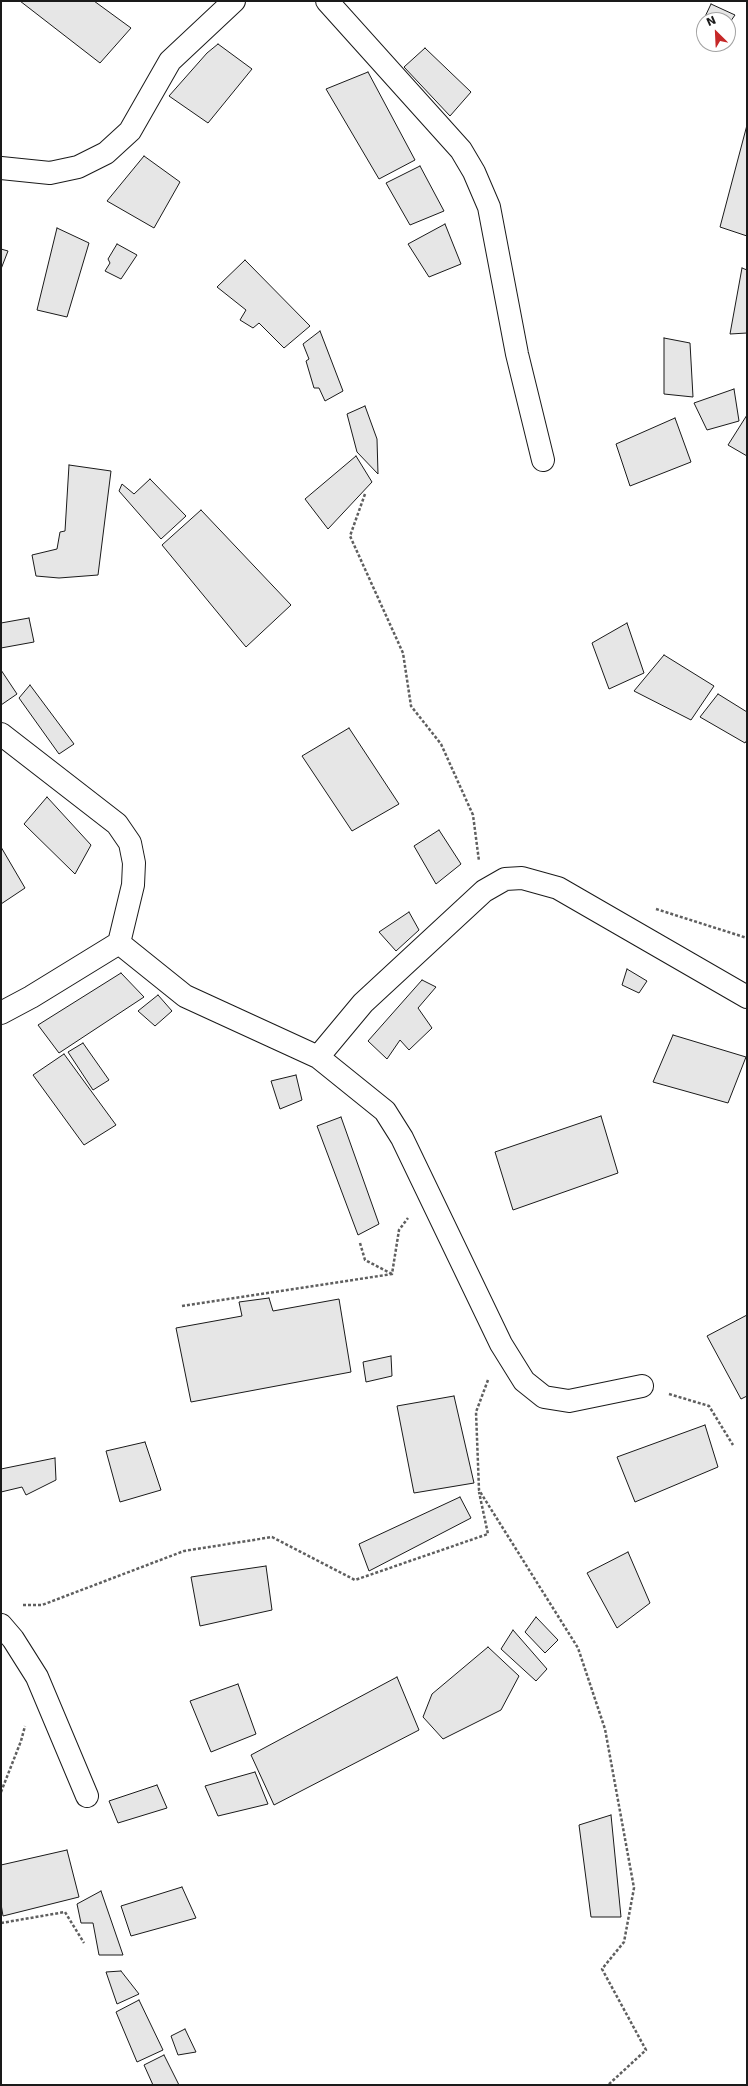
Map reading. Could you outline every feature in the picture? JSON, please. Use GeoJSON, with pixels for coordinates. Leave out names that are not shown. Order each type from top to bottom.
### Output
{"type":"FeatureCollection","features":[{"type":"Feature","properties":{"kind":"street"},"geometry":{"type":"LineString","coordinates":[[1,168],[50,173],[78,167],[106,153],[130,131],[170,61],[234,1]]}},
{"type":"Feature","properties":{"kind":"street"},"geometry":{"type":"LineString","coordinates":[[327,1],[461,150],[474,172],[489,207],[517,354],[543,460]]}},
{"type":"Feature","properties":{"kind":"street"},"geometry":{"type":"LineString","coordinates":[[1,734],[117,824],[130,843],[134,863],[133,885],[120,943],[31,997],[1,1012]]}},
{"type":"Feature","properties":{"kind":"street"},"geometry":{"type":"LineString","coordinates":[[318,1057],[363,1004],[484,891],[505,879],[522,878],[558,888],[747,997]]}},
{"type":"Feature","properties":{"kind":"street"},"geometry":{"type":"LineString","coordinates":[[120,943],[185,996],[318,1057],[385,1111],[395,1127],[501,1344],[524,1380],[544,1397],[568,1401],[642,1386]]}},
{"type":"Feature","properties":{"kind":"street"},"geometry":{"type":"LineString","coordinates":[[1,1625],[13,1639],[37,1677],[86,1796]]}},
{"type":"Feature","properties":{"kind":"path"},"geometry":{"type":"LineString","coordinates":[[365,494],[350,536],[403,653],[411,706],[441,744],[473,815],[484,891]]}},
{"type":"Feature","properties":{"kind":"path"},"geometry":{"type":"LineString","coordinates":[[392,1274],[399,1230],[411,1214]]}},
{"type":"Feature","properties":{"kind":"path"},"geometry":{"type":"LineString","coordinates":[[360,1243],[365,1260],[392,1274]]}},
{"type":"Feature","properties":{"kind":"path"},"geometry":{"type":"LineString","coordinates":[[182,1306],[392,1274]]}},
{"type":"Feature","properties":{"kind":"path"},"geometry":{"type":"LineString","coordinates":[[22,1605],[42,1605],[184,1551],[272,1537],[355,1580],[488,1534],[479,1490],[476,1412],[501,1344]]}},
{"type":"Feature","properties":{"kind":"path"},"geometry":{"type":"LineString","coordinates":[[642,1386],[709,1406],[733,1445]]}},
{"type":"Feature","properties":{"kind":"path"},"geometry":{"type":"LineString","coordinates":[[479,1490],[578,1648],[605,1729],[634,1888],[624,1942],[602,1969],[646,2050],[608,2085]]}},
{"type":"Feature","properties":{"kind":"path"},"geometry":{"type":"LineString","coordinates":[[1,1792],[21,1741],[37,1677]]}},
{"type":"Feature","properties":{"kind":"path"},"geometry":{"type":"LineString","coordinates":[[1,1923],[65,1912],[84,1943]]}},
{"type":"Feature","properties":{"kind":"building"},"geometry":{"type":"Polygon","coordinates":[[[20,1],[94,1],[131,28],[100,63],[20,1]]]}},
{"type":"Feature","properties":{"kind":"building"},"geometry":{"type":"Polygon","coordinates":[[[711,4],[728,12],[707,12],[711,4]]]}},
{"type":"Feature","properties":{"kind":"building"},"geometry":{"type":"Polygon","coordinates":[[[218,44],[252,69],[208,123],[169,96],[207,53],[218,44]]]}},
{"type":"Feature","properties":{"kind":"building"},"geometry":{"type":"Polygon","coordinates":[[[425,48],[471,92],[450,116],[404,67],[425,48]]]}},
{"type":"Feature","properties":{"kind":"building"},"geometry":{"type":"Polygon","coordinates":[[[368,72],[415,160],[379,179],[326,89],[368,72]]]}},
{"type":"Feature","properties":{"kind":"building"},"geometry":{"type":"Polygon","coordinates":[[[747,125],[747,236],[720,227],[747,125]]]}},
{"type":"Feature","properties":{"kind":"building"},"geometry":{"type":"Polygon","coordinates":[[[144,156],[180,182],[154,228],[107,201],[144,156]]]}},
{"type":"Feature","properties":{"kind":"building"},"geometry":{"type":"Polygon","coordinates":[[[420,166],[444,211],[410,225],[386,183],[420,166]]]}},
{"type":"Feature","properties":{"kind":"building"},"geometry":{"type":"Polygon","coordinates":[[[445,224],[461,264],[429,277],[408,244],[445,224]]]}},
{"type":"Feature","properties":{"kind":"building"},"geometry":{"type":"Polygon","coordinates":[[[57,228],[89,243],[67,317],[37,310],[57,228]]]}},
{"type":"Feature","properties":{"kind":"building"},"geometry":{"type":"Polygon","coordinates":[[[117,244],[137,255],[121,279],[105,271],[110,263],[108,259],[117,244]]]}},
{"type":"Feature","properties":{"kind":"building"},"geometry":{"type":"Polygon","coordinates":[[[1,249],[8,251],[1,269],[1,249]]]}},
{"type":"Feature","properties":{"kind":"building"},"geometry":{"type":"Polygon","coordinates":[[[245,260],[310,326],[284,348],[259,323],[253,328],[240,320],[246,310],[217,287],[245,260]]]}},
{"type":"Feature","properties":{"kind":"building"},"geometry":{"type":"Polygon","coordinates":[[[742,268],[747,270],[747,333],[730,334],[742,268]]]}},
{"type":"Feature","properties":{"kind":"building"},"geometry":{"type":"Polygon","coordinates":[[[320,331],[343,391],[325,401],[319,388],[314,388],[306,361],[309,359],[303,344],[320,331]]]}},
{"type":"Feature","properties":{"kind":"building"},"geometry":{"type":"Polygon","coordinates":[[[664,338],[690,343],[693,397],[664,394],[664,338]]]}},
{"type":"Feature","properties":{"kind":"building"},"geometry":{"type":"Polygon","coordinates":[[[734,389],[739,421],[707,430],[694,403],[734,389]]]}},
{"type":"Feature","properties":{"kind":"building"},"geometry":{"type":"Polygon","coordinates":[[[365,406],[377,439],[378,474],[357,452],[347,414],[365,406]]]}},
{"type":"Feature","properties":{"kind":"building"},"geometry":{"type":"Polygon","coordinates":[[[747,415],[747,456],[728,445],[747,415]]]}},
{"type":"Feature","properties":{"kind":"building"},"geometry":{"type":"Polygon","coordinates":[[[675,418],[691,462],[630,486],[616,444],[675,418]]]}},
{"type":"Feature","properties":{"kind":"building"},"geometry":{"type":"Polygon","coordinates":[[[356,456],[372,482],[328,529],[305,499],[356,456]]]}},
{"type":"Feature","properties":{"kind":"building"},"geometry":{"type":"Polygon","coordinates":[[[69,465],[111,471],[98,575],[59,578],[36,576],[32,555],[57,549],[60,532],[65,531],[69,465]]]}},
{"type":"Feature","properties":{"kind":"building"},"geometry":{"type":"Polygon","coordinates":[[[150,479],[186,516],[161,539],[119,491],[122,484],[134,494],[150,479]]]}},
{"type":"Feature","properties":{"kind":"building"},"geometry":{"type":"Polygon","coordinates":[[[201,510],[291,605],[246,647],[162,545],[201,510]]]}},
{"type":"Feature","properties":{"kind":"building"},"geometry":{"type":"Polygon","coordinates":[[[29,618],[34,642],[1,648],[1,623],[29,618]]]}},
{"type":"Feature","properties":{"kind":"building"},"geometry":{"type":"Polygon","coordinates":[[[627,623],[644,673],[609,689],[592,643],[627,623]]]}},
{"type":"Feature","properties":{"kind":"building"},"geometry":{"type":"Polygon","coordinates":[[[664,655],[714,686],[691,720],[634,691],[664,655]]]}},
{"type":"Feature","properties":{"kind":"building"},"geometry":{"type":"Polygon","coordinates":[[[1,670],[17,694],[1,705],[1,670]]]}},
{"type":"Feature","properties":{"kind":"building"},"geometry":{"type":"Polygon","coordinates":[[[30,685],[74,744],[59,754],[19,698],[30,685]]]}},
{"type":"Feature","properties":{"kind":"building"},"geometry":{"type":"Polygon","coordinates":[[[718,694],[747,712],[747,740],[745,743],[700,717],[718,694]]]}},
{"type":"Feature","properties":{"kind":"building"},"geometry":{"type":"Polygon","coordinates":[[[349,728],[399,804],[352,831],[302,756],[349,728]]]}},
{"type":"Feature","properties":{"kind":"building"},"geometry":{"type":"Polygon","coordinates":[[[47,797],[91,845],[75,874],[24,824],[47,797]]]}},
{"type":"Feature","properties":{"kind":"building"},"geometry":{"type":"Polygon","coordinates":[[[439,830],[461,864],[436,884],[414,846],[439,830]]]}},
{"type":"Feature","properties":{"kind":"building"},"geometry":{"type":"Polygon","coordinates":[[[1,847],[25,888],[1,904],[1,847]]]}},
{"type":"Feature","properties":{"kind":"building"},"geometry":{"type":"Polygon","coordinates":[[[409,912],[419,930],[396,951],[379,932],[409,912]]]}},
{"type":"Feature","properties":{"kind":"building"},"geometry":{"type":"Polygon","coordinates":[[[627,969],[647,981],[639,993],[622,985],[627,969]]]}},
{"type":"Feature","properties":{"kind":"building"},"geometry":{"type":"Polygon","coordinates":[[[121,973],[144,997],[59,1053],[38,1025],[121,973]]]}},
{"type":"Feature","properties":{"kind":"building"},"geometry":{"type":"Polygon","coordinates":[[[422,980],[436,987],[418,1008],[432,1028],[409,1050],[400,1040],[387,1059],[368,1041],[422,980]]]}},
{"type":"Feature","properties":{"kind":"building"},"geometry":{"type":"Polygon","coordinates":[[[158,995],[172,1011],[155,1026],[138,1011],[158,995]]]}},
{"type":"Feature","properties":{"kind":"building"},"geometry":{"type":"Polygon","coordinates":[[[673,1035],[746,1057],[728,1103],[653,1082],[673,1035]]]}},
{"type":"Feature","properties":{"kind":"building"},"geometry":{"type":"Polygon","coordinates":[[[83,1043],[109,1080],[93,1090],[68,1052],[83,1043]]]}},
{"type":"Feature","properties":{"kind":"building"},"geometry":{"type":"Polygon","coordinates":[[[64,1054],[116,1125],[84,1145],[33,1075],[64,1054]]]}},
{"type":"Feature","properties":{"kind":"building"},"geometry":{"type":"Polygon","coordinates":[[[296,1075],[302,1100],[280,1109],[271,1081],[296,1075]]]}},
{"type":"Feature","properties":{"kind":"building"},"geometry":{"type":"Polygon","coordinates":[[[601,1116],[618,1173],[513,1210],[495,1152],[601,1116]]]}},
{"type":"Feature","properties":{"kind":"building"},"geometry":{"type":"Polygon","coordinates":[[[341,1117],[379,1224],[358,1235],[317,1126],[341,1117]]]}},
{"type":"Feature","properties":{"kind":"building"},"geometry":{"type":"Polygon","coordinates":[[[269,1298],[273,1311],[339,1299],[351,1372],[191,1402],[176,1328],[242,1316],[239,1302],[269,1298]]]}},
{"type":"Feature","properties":{"kind":"building"},"geometry":{"type":"Polygon","coordinates":[[[747,1315],[747,1396],[741,1399],[707,1336],[747,1315]]]}},
{"type":"Feature","properties":{"kind":"building"},"geometry":{"type":"Polygon","coordinates":[[[391,1356],[392,1376],[366,1382],[363,1362],[391,1356]]]}},
{"type":"Feature","properties":{"kind":"building"},"geometry":{"type":"Polygon","coordinates":[[[454,1396],[474,1483],[414,1493],[397,1406],[454,1396]]]}},
{"type":"Feature","properties":{"kind":"building"},"geometry":{"type":"Polygon","coordinates":[[[705,1425],[718,1467],[635,1502],[617,1457],[705,1425]]]}},
{"type":"Feature","properties":{"kind":"building"},"geometry":{"type":"Polygon","coordinates":[[[145,1442],[161,1490],[120,1502],[106,1451],[145,1442]]]}},
{"type":"Feature","properties":{"kind":"building"},"geometry":{"type":"Polygon","coordinates":[[[55,1458],[56,1480],[26,1495],[22,1487],[1,1492],[1,1469],[55,1458]]]}},
{"type":"Feature","properties":{"kind":"building"},"geometry":{"type":"Polygon","coordinates":[[[460,1497],[471,1518],[369,1571],[359,1544],[460,1497]]]}},
{"type":"Feature","properties":{"kind":"building"},"geometry":{"type":"Polygon","coordinates":[[[628,1552],[650,1603],[617,1628],[587,1573],[628,1552]]]}},
{"type":"Feature","properties":{"kind":"building"},"geometry":{"type":"Polygon","coordinates":[[[266,1566],[272,1610],[200,1626],[191,1577],[266,1566]]]}},
{"type":"Feature","properties":{"kind":"building"},"geometry":{"type":"Polygon","coordinates":[[[536,1617],[558,1640],[545,1653],[525,1632],[536,1617]]]}},
{"type":"Feature","properties":{"kind":"building"},"geometry":{"type":"Polygon","coordinates":[[[513,1630],[547,1669],[536,1681],[501,1649],[513,1630]]]}},
{"type":"Feature","properties":{"kind":"building"},"geometry":{"type":"Polygon","coordinates":[[[488,1647],[519,1676],[501,1710],[443,1739],[423,1717],[432,1694],[488,1647]]]}},
{"type":"Feature","properties":{"kind":"building"},"geometry":{"type":"Polygon","coordinates":[[[397,1677],[419,1730],[274,1805],[251,1755],[397,1677]]]}},
{"type":"Feature","properties":{"kind":"building"},"geometry":{"type":"Polygon","coordinates":[[[238,1684],[256,1734],[211,1752],[190,1701],[238,1684]]]}},
{"type":"Feature","properties":{"kind":"building"},"geometry":{"type":"Polygon","coordinates":[[[255,1772],[268,1804],[218,1816],[205,1786],[255,1772]]]}},
{"type":"Feature","properties":{"kind":"building"},"geometry":{"type":"Polygon","coordinates":[[[157,1785],[167,1808],[118,1823],[109,1801],[157,1785]]]}},
{"type":"Feature","properties":{"kind":"building"},"geometry":{"type":"Polygon","coordinates":[[[611,1815],[621,1917],[591,1917],[579,1825],[611,1815]]]}},
{"type":"Feature","properties":{"kind":"building"},"geometry":{"type":"Polygon","coordinates":[[[67,1850],[79,1897],[3,1916],[1,1904],[1,1865],[67,1850]]]}},
{"type":"Feature","properties":{"kind":"building"},"geometry":{"type":"Polygon","coordinates":[[[182,1887],[196,1918],[131,1936],[121,1906],[182,1887]]]}},
{"type":"Feature","properties":{"kind":"building"},"geometry":{"type":"Polygon","coordinates":[[[101,1891],[123,1955],[99,1955],[93,1923],[81,1923],[77,1904],[101,1891]]]}},
{"type":"Feature","properties":{"kind":"building"},"geometry":{"type":"Polygon","coordinates":[[[121,1971],[139,1994],[117,2004],[106,1972],[121,1971]]]}},
{"type":"Feature","properties":{"kind":"building"},"geometry":{"type":"Polygon","coordinates":[[[139,2000],[163,2050],[137,2062],[116,2012],[139,2000]]]}},
{"type":"Feature","properties":{"kind":"building"},"geometry":{"type":"Polygon","coordinates":[[[185,2029],[196,2052],[178,2055],[171,2036],[185,2029]]]}},
{"type":"Feature","properties":{"kind":"building"},"geometry":{"type":"Polygon","coordinates":[[[164,2055],[179,2085],[153,2085],[144,2065],[164,2055]]]}}]}
